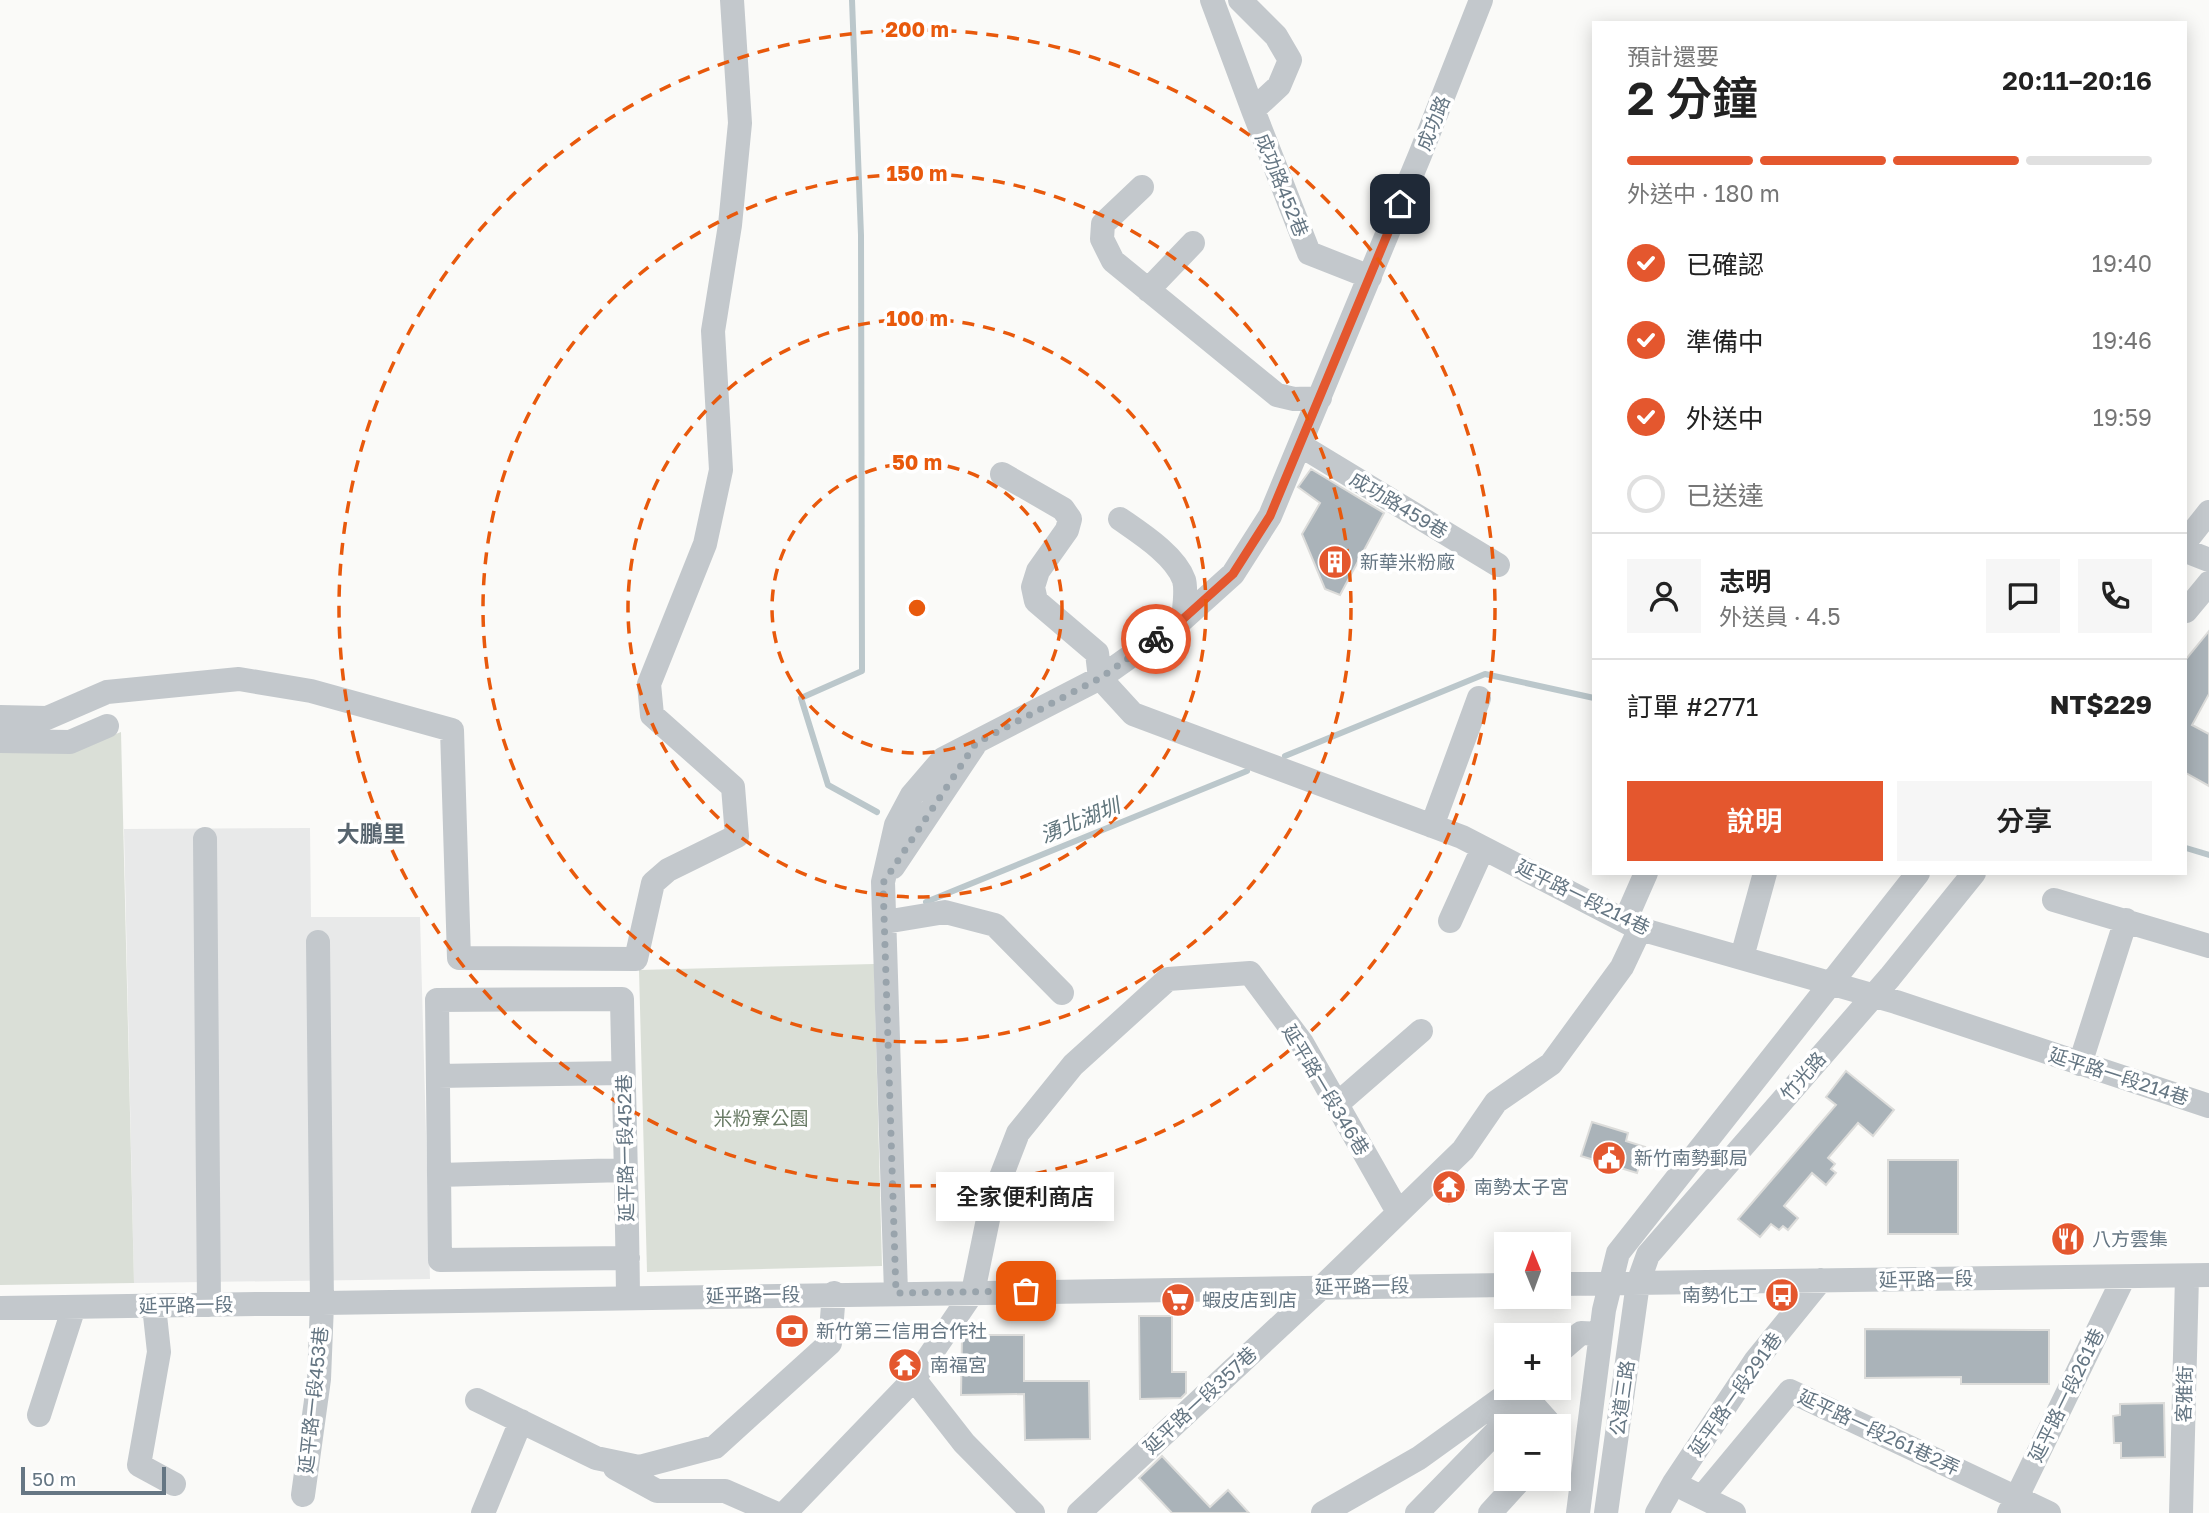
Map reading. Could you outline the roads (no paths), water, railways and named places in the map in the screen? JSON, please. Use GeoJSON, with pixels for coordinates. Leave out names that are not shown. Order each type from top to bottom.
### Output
{"type":"FeatureCollection","features":[{"type":"Feature","properties":{"kind":"street"},"geometry":{"type":"LineString","coordinates":[[0,717],[47,718],[107,692],[239,679],[311,691],[452,730],[459,958],[636,958],[653,883],[668,870],[737,836],[733,787],[652,715],[649,684],[705,544],[721,470],[713,331],[730,225],[740,123],[732,0]]}},
{"type":"Feature","properties":{"kind":"street"},"geometry":{"type":"LineString","coordinates":[[1213,0],[1252,110]]}},
{"type":"Feature","properties":{"kind":"street","name":"成功路452巷"},"geometry":{"type":"LineString","coordinates":[[1241,0],[1276,36],[1290,60],[1279,86],[1252,110],[1309,253],[1370,277]]}},
{"type":"Feature","properties":{"kind":"street","name":"成功路"},"geometry":{"type":"LineString","coordinates":[[896,1293],[883,883],[976,743],[1100,678],[1183,619],[1233,574],[1270,516],[1370,277],[1481,0]]}},
{"type":"Feature","properties":{"kind":"street"},"geometry":{"type":"LineString","coordinates":[[1142,187],[1103,224],[1102,239],[1112,261],[1278,395],[1294,399],[1320,398]]}},
{"type":"Feature","properties":{"kind":"street"},"geometry":{"type":"LineString","coordinates":[[1148,290],[1193,243]]}},
{"type":"Feature","properties":{"kind":"street","name":"成功路459巷"},"geometry":{"type":"LineString","coordinates":[[1300,445],[1498,565]]}},
{"type":"Feature","properties":{"kind":"street"},"geometry":{"type":"LineString","coordinates":[[1002,474],[1063,509],[1070,519],[1067,530],[1038,571],[1032,587],[1036,601],[1097,653],[1100,678]]}},
{"type":"Feature","properties":{"kind":"street"},"geometry":{"type":"LineString","coordinates":[[2187,540],[2209,512]]}},
{"type":"Feature","properties":{"kind":"street"},"geometry":{"type":"LineString","coordinates":[[1120,519],[1150,541],[1175,565],[1184,581],[1183,619]]}},
{"type":"Feature","properties":{"kind":"street"},"geometry":{"type":"LineString","coordinates":[[2187,551],[2209,560]]}},
{"type":"Feature","properties":{"kind":"street"},"geometry":{"type":"LineString","coordinates":[[2187,610],[2209,583]]}},
{"type":"Feature","properties":{"kind":"street","name":"延平路一段214巷"},"geometry":{"type":"LineString","coordinates":[[1100,678],[1133,714],[1432,826],[1483,848],[1633,925],[1872,995],[2209,1106]]}},
{"type":"Feature","properties":{"kind":"street"},"geometry":{"type":"LineString","coordinates":[[1432,826],[1479,698]]}},
{"type":"Feature","properties":{"kind":"street"},"geometry":{"type":"LineString","coordinates":[[0,741],[70,742],[107,726]]}},
{"type":"Feature","properties":{"kind":"street"},"geometry":{"type":"LineString","coordinates":[[205,839],[209,1305]]}},
{"type":"Feature","properties":{"kind":"street"},"geometry":{"type":"LineString","coordinates":[[1450,921],[1483,848]]}},
{"type":"Feature","properties":{"kind":"street","name":"延平路一段357巷"},"geometry":{"type":"LineString","coordinates":[[1079,1513],[1322,1287],[1463,1150],[1496,1102],[1551,1064],[1622,967],[1646,875]]}},
{"type":"Feature","properties":{"kind":"street"},"geometry":{"type":"LineString","coordinates":[[1742,957],[1764,875]]}},
{"type":"Feature","properties":{"kind":"street","name":"竹光路"},"geometry":{"type":"LineString","coordinates":[[1610,1284],[1618,1253],[1916,875]]}},
{"type":"Feature","properties":{"kind":"street","name":"竹光路"},"geometry":{"type":"LineString","coordinates":[[1638,1283],[1648,1255],[1890,977],[1972,875]]}},
{"type":"Feature","properties":{"kind":"street"},"geometry":{"type":"LineString","coordinates":[[2054,901],[2209,946]]}},
{"type":"Feature","properties":{"kind":"street"},"geometry":{"type":"LineString","coordinates":[[885,922],[945,912],[995,925],[1062,993]]}},
{"type":"Feature","properties":{"kind":"street"},"geometry":{"type":"LineString","coordinates":[[2080,1064],[2126,920]]}},
{"type":"Feature","properties":{"kind":"street","name":"延平路一段453巷"},"geometry":{"type":"LineString","coordinates":[[303,1495],[319,1379],[322,1304],[318,942]]}},
{"type":"Feature","properties":{"kind":"street","name":"延平路一段346巷"},"geometry":{"type":"LineString","coordinates":[[973,1292],[992,1200],[1018,1133],[1073,1065],[1168,979],[1250,973],[1302,1043],[1398,1212]]}},
{"type":"Feature","properties":{"kind":"street","name":"延平路一段452巷"},"geometry":{"type":"LineString","coordinates":[[438,1076],[438,1000],[622,999],[628,1297]]}},
{"type":"Feature","properties":{"kind":"street"},"geometry":{"type":"LineString","coordinates":[[1336,1105],[1421,1031]]}},
{"type":"Feature","properties":{"kind":"street"},"geometry":{"type":"LineString","coordinates":[[623,1073],[438,1076],[440,1260],[628,1258]]}},
{"type":"Feature","properties":{"kind":"street"},"geometry":{"type":"LineString","coordinates":[[439,1175],[625,1170]]}},
{"type":"Feature","properties":{"kind":"street","name":"延平路一段"},"geometry":{"type":"LineString","coordinates":[[1572,1284],[2198,1275]]}},
{"type":"Feature","properties":{"kind":"street","name":"客雅街"},"geometry":{"type":"LineString","coordinates":[[2181,1513],[2198,1275]]}},
{"type":"Feature","properties":{"kind":"street","name":"延平路一段261巷"},"geometry":{"type":"LineString","coordinates":[[2013,1505],[2124,1277]]}},
{"type":"Feature","properties":{"kind":"street","name":"延平路一段291巷"},"geometry":{"type":"LineString","coordinates":[[1657,1513],[1756,1360],[1821,1280]]}},
{"type":"Feature","properties":{"kind":"street","name":"公道三路"},"geometry":{"type":"LineString","coordinates":[[1606,1513],[1638,1283]]}},
{"type":"Feature","properties":{"kind":"street","name":"公道三路"},"geometry":{"type":"LineString","coordinates":[[1578,1513],[1610,1284]]}},
{"type":"Feature","properties":{"kind":"street","name":"延平路一段"},"geometry":{"type":"LineString","coordinates":[[0,1308],[834,1293],[1494,1285]]}},
{"type":"Feature","properties":{"kind":"street"},"geometry":{"type":"LineString","coordinates":[[785,1513],[914,1379],[973,1292]]}},
{"type":"Feature","properties":{"kind":"street"},"geometry":{"type":"LineString","coordinates":[[596,1458],[639,1467],[715,1447],[830,1343],[834,1293]]}},
{"type":"Feature","properties":{"kind":"street"},"geometry":{"type":"LineString","coordinates":[[154,1306],[159,1352],[139,1465],[174,1484]]}},
{"type":"Feature","properties":{"kind":"street"},"geometry":{"type":"LineString","coordinates":[[39,1415],[74,1307]]}},
{"type":"Feature","properties":{"kind":"street"},"geometry":{"type":"LineString","coordinates":[[1571,1342],[1581,1334],[1601,1334]]}},
{"type":"Feature","properties":{"kind":"street"},"geometry":{"type":"LineString","coordinates":[[914,1379],[964,1443],[1033,1513]]}},
{"type":"Feature","properties":{"kind":"street","name":"延平路一段261巷2弄"},"geometry":{"type":"LineString","coordinates":[[1702,1497],[1790,1391],[2013,1505]]}},
{"type":"Feature","properties":{"kind":"street"},"geometry":{"type":"LineString","coordinates":[[477,1400],[657,1490],[725,1491],[745,1507],[775,1513]]}},
{"type":"Feature","properties":{"kind":"street"},"geometry":{"type":"LineString","coordinates":[[1324,1513],[1419,1458],[1509,1400]]}},
{"type":"Feature","properties":{"kind":"street"},"geometry":{"type":"LineString","coordinates":[[1417,1513],[1514,1400]]}},
{"type":"Feature","properties":{"kind":"street"},"geometry":{"type":"LineString","coordinates":[[1528,1400],[1541,1414]]}},
{"type":"Feature","properties":{"kind":"street"},"geometry":{"type":"LineString","coordinates":[[483,1513],[521,1422]]}},
{"type":"Feature","properties":{"kind":"street"},"geometry":{"type":"LineString","coordinates":[[1571,1436],[1589,1437]]}},
{"type":"Feature","properties":{"kind":"street"},"geometry":{"type":"LineString","coordinates":[[1674,1483],[1734,1513]]}},
{"type":"Feature","properties":{"kind":"street"},"geometry":{"type":"LineString","coordinates":[[1490,1513],[1510,1491]]}},
{"type":"Feature","properties":{"kind":"street"},"geometry":{"type":"LineString","coordinates":[[2013,1505],[2049,1513]]}},
{"type":"Feature","properties":{"kind":"waterway"},"geometry":{"type":"LineString","coordinates":[[852,0],[861,235],[862,671],[801,698],[828,785],[877,812]]}},
{"type":"Feature","properties":{"kind":"waterway","name":"湧北湖圳"},"geometry":{"type":"LineString","coordinates":[[1285,756],[1485,674],[1592,698]]}},
{"type":"Feature","properties":{"kind":"waterway","name":"湧北湖圳"},"geometry":{"type":"LineString","coordinates":[[926,902],[1247,771]]}},
{"type":"Feature","properties":{"kind":"waterway","name":"湧北湖圳"},"geometry":{"type":"LineString","coordinates":[[2187,848],[2209,855]]}},
{"type":"Feature","properties":{"kind":"place","name":"新華米粉廠"},"geometry":{"type":"Point","coordinates":[1335,562]}},
{"type":"Feature","properties":{"kind":"place","name":"新竹南勢郵局"},"geometry":{"type":"Point","coordinates":[1609,1158]}},
{"type":"Feature","properties":{"kind":"place","name":"南勢太子宮"},"geometry":{"type":"Point","coordinates":[1449,1187]}},
{"type":"Feature","properties":{"kind":"place","name":"八方雲集"},"geometry":{"type":"Point","coordinates":[2068,1239]}},
{"type":"Feature","properties":{"kind":"place","name":"全家便利商店"},"geometry":{"type":"Point","coordinates":[1026,1291]}},
{"type":"Feature","properties":{"kind":"place","name":"南勢化工"},"geometry":{"type":"Point","coordinates":[1782,1295]}},
{"type":"Feature","properties":{"kind":"place","name":"蝦皮店到店"},"geometry":{"type":"Point","coordinates":[1178,1300]}},
{"type":"Feature","properties":{"kind":"place","name":"新竹第三信用合作社"},"geometry":{"type":"Point","coordinates":[792,1331]}},
{"type":"Feature","properties":{"kind":"place","name":"南福宮"},"geometry":{"type":"Point","coordinates":[905,1365]}},
{"type":"Feature","properties":{"kind":"district","name":"大鵬里"},"geometry":{"type":"Point","coordinates":[371,834]}},
{"type":"Feature","properties":{"kind":"park label","name":"米粉寮公園"},"geometry":{"type":"Point","coordinates":[761,1118]}}]}
